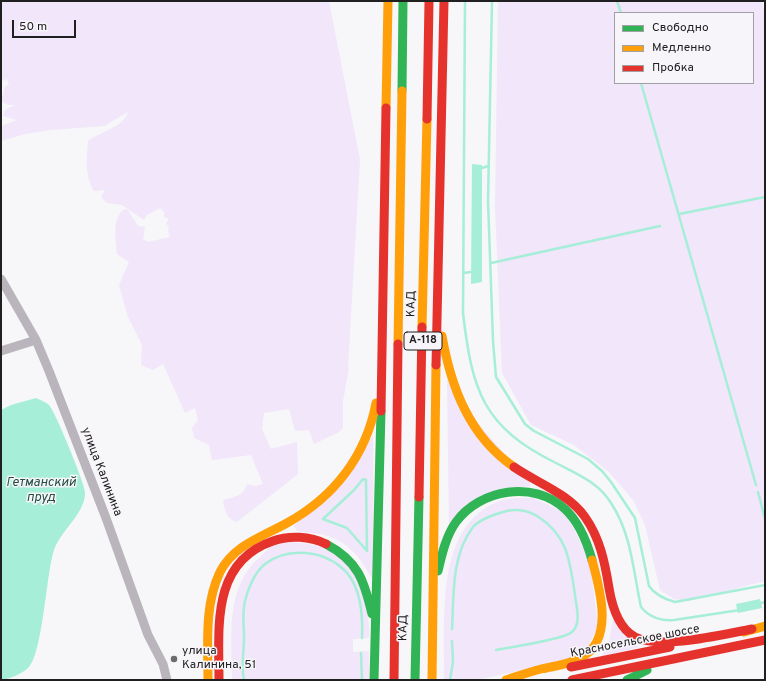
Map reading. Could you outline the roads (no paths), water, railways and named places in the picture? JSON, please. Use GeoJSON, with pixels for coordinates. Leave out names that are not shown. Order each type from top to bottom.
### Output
{"type":"FeatureCollection","features":[{"type":"Feature","properties":{"kind":"main road"},"geometry":{"type":"LineString","coordinates":[[374,680],[383,334],[388,1]]}},
{"type":"Feature","properties":{"kind":"main road"},"geometry":{"type":"LineString","coordinates":[[387,68],[394,1]]}},
{"type":"Feature","properties":{"kind":"main road","name":"КАД"},"geometry":{"type":"LineString","coordinates":[[394,680],[403,1]]}},
{"type":"Feature","properties":{"kind":"main road","name":"КАД"},"geometry":{"type":"LineString","coordinates":[[415,680],[429,1]]}},
{"type":"Feature","properties":{"kind":"main road"},"geometry":{"type":"LineString","coordinates":[[432,680],[437,307],[444,1]]}},
{"type":"Feature","properties":{"kind":"main road"},"geometry":{"type":"LineString","coordinates":[[437,307],[449,373],[468,421],[482,439],[515,469],[556,491],[571,501],[581,512],[596,537],[603,556],[613,611],[627,631],[637,638],[664,643],[752,629]]}},
{"type":"Feature","properties":{"kind":"main road"},"geometry":{"type":"LineString","coordinates":[[208,680],[210,616],[215,586],[220,572],[231,557],[244,545],[260,534],[298,516],[330,492],[356,460],[375,411],[383,334]]}},
{"type":"Feature","properties":{"kind":"main road"},"geometry":{"type":"LineString","coordinates":[[434,588],[446,541],[458,519],[472,505],[493,494],[508,491],[526,491],[539,495],[564,508],[575,521],[585,540],[593,561],[600,594],[602,616],[601,629],[595,644],[586,655],[567,663],[536,670],[507,680]]}},
{"type":"Feature","properties":{"kind":"main road"},"geometry":{"type":"LineString","coordinates":[[219,680],[220,615],[224,589],[227,582],[241,559],[259,546],[280,538],[298,536],[311,538],[330,545],[343,554],[354,565],[363,581],[375,628]]}},
{"type":"Feature","properties":{"kind":"main road","name":"Красносельское шоссе"},"geometry":{"type":"LineString","coordinates":[[507,680],[731,636],[765,626]]}},
{"type":"Feature","properties":{"kind":"main road","name":"Красносельское шоссе"},"geometry":{"type":"LineString","coordinates":[[572,680],[765,640]]}},
{"type":"Feature","properties":{"kind":"main road"},"geometry":{"type":"LineString","coordinates":[[627,680],[644,671],[678,662],[691,656]]}},
{"type":"Feature","properties":{"kind":"street","name":"улица Калинина"},"geometry":{"type":"LineString","coordinates":[[1,279],[36,340],[98,497],[148,635],[163,664],[167,680]]}},
{"type":"Feature","properties":{"kind":"street"},"geometry":{"type":"LineString","coordinates":[[1,351],[36,340]]}},
{"type":"Feature","properties":{"kind":"water"},"geometry":{"type":"Polygon","coordinates":[[[472,164],[482,165],[482,282],[471,284],[472,164]]]}},
{"type":"Feature","properties":{"kind":"water","name":"Гетманский пруд"},"geometry":{"type":"Polygon","coordinates":[[[36,398],[49,405],[52,410],[69,448],[85,492],[84,500],[77,515],[57,543],[54,550],[51,561],[41,631],[33,660],[28,668],[23,672],[11,678],[1,680],[1,410],[11,405],[36,398]]]}},
{"type":"Feature","properties":{"kind":"water"},"geometry":{"type":"Polygon","coordinates":[[[760,599],[762,608],[738,613],[736,604],[760,599]]]}},
{"type":"Feature","properties":{"kind":"waterway"},"geometry":{"type":"LineString","coordinates":[[465,1],[463,313],[471,364],[477,385],[486,404],[497,420],[512,435],[531,449],[586,479],[600,489],[606,496],[618,515],[628,540],[641,607],[644,611],[656,618],[674,620],[740,610]]}},
{"type":"Feature","properties":{"kind":"waterway"},"geometry":{"type":"LineString","coordinates":[[492,1],[488,201],[493,341],[496,377],[525,424],[534,431],[588,459],[602,471],[611,482],[635,518],[649,586],[657,594],[675,602],[765,585]]}},
{"type":"Feature","properties":{"kind":"waterway"},"geometry":{"type":"LineString","coordinates":[[617,1],[621,12]]}},
{"type":"Feature","properties":{"kind":"waterway"},"geometry":{"type":"LineString","coordinates":[[641,84],[756,485]]}},
{"type":"Feature","properties":{"kind":"waterway"},"geometry":{"type":"LineString","coordinates":[[482,168],[488,166]]}},
{"type":"Feature","properties":{"kind":"waterway"},"geometry":{"type":"LineString","coordinates":[[679,214],[765,197]]}},
{"type":"Feature","properties":{"kind":"waterway"},"geometry":{"type":"LineString","coordinates":[[491,263],[660,226]]}},
{"type":"Feature","properties":{"kind":"waterway"},"geometry":{"type":"LineString","coordinates":[[463,273],[471,272]]}},
{"type":"Feature","properties":{"kind":"waterway"},"geometry":{"type":"LineString","coordinates":[[363,479],[366,480],[367,551],[347,528],[323,519],[354,490],[363,479]]}},
{"type":"Feature","properties":{"kind":"waterway"},"geometry":{"type":"LineString","coordinates":[[758,492],[765,519]]}},
{"type":"Feature","properties":{"kind":"waterway"},"geometry":{"type":"LineString","coordinates":[[452,629],[457,563],[466,538],[473,527],[479,522],[495,514],[507,511],[520,510],[533,514],[547,523],[555,532],[566,550],[578,614],[577,624],[572,632],[558,638],[496,650]]}},
{"type":"Feature","properties":{"kind":"waterway"},"geometry":{"type":"LineString","coordinates":[[244,680],[243,614],[246,596],[252,581],[261,567],[284,555],[294,553],[315,554],[325,557],[342,568],[353,583],[360,601],[362,638]]}},
{"type":"Feature","properties":{"kind":"waterway"},"geometry":{"type":"LineString","coordinates":[[758,604],[765,602]]}},
{"type":"Feature","properties":{"kind":"waterway"},"geometry":{"type":"LineString","coordinates":[[450,680],[453,662],[452,641]]}},
{"type":"Feature","properties":{"kind":"waterway"},"geometry":{"type":"LineString","coordinates":[[361,653],[362,680]]}},
{"type":"Feature","properties":{"kind":"place","name":"улица Калинина, 51"},"geometry":{"type":"Point","coordinates":[174,659]}}]}
